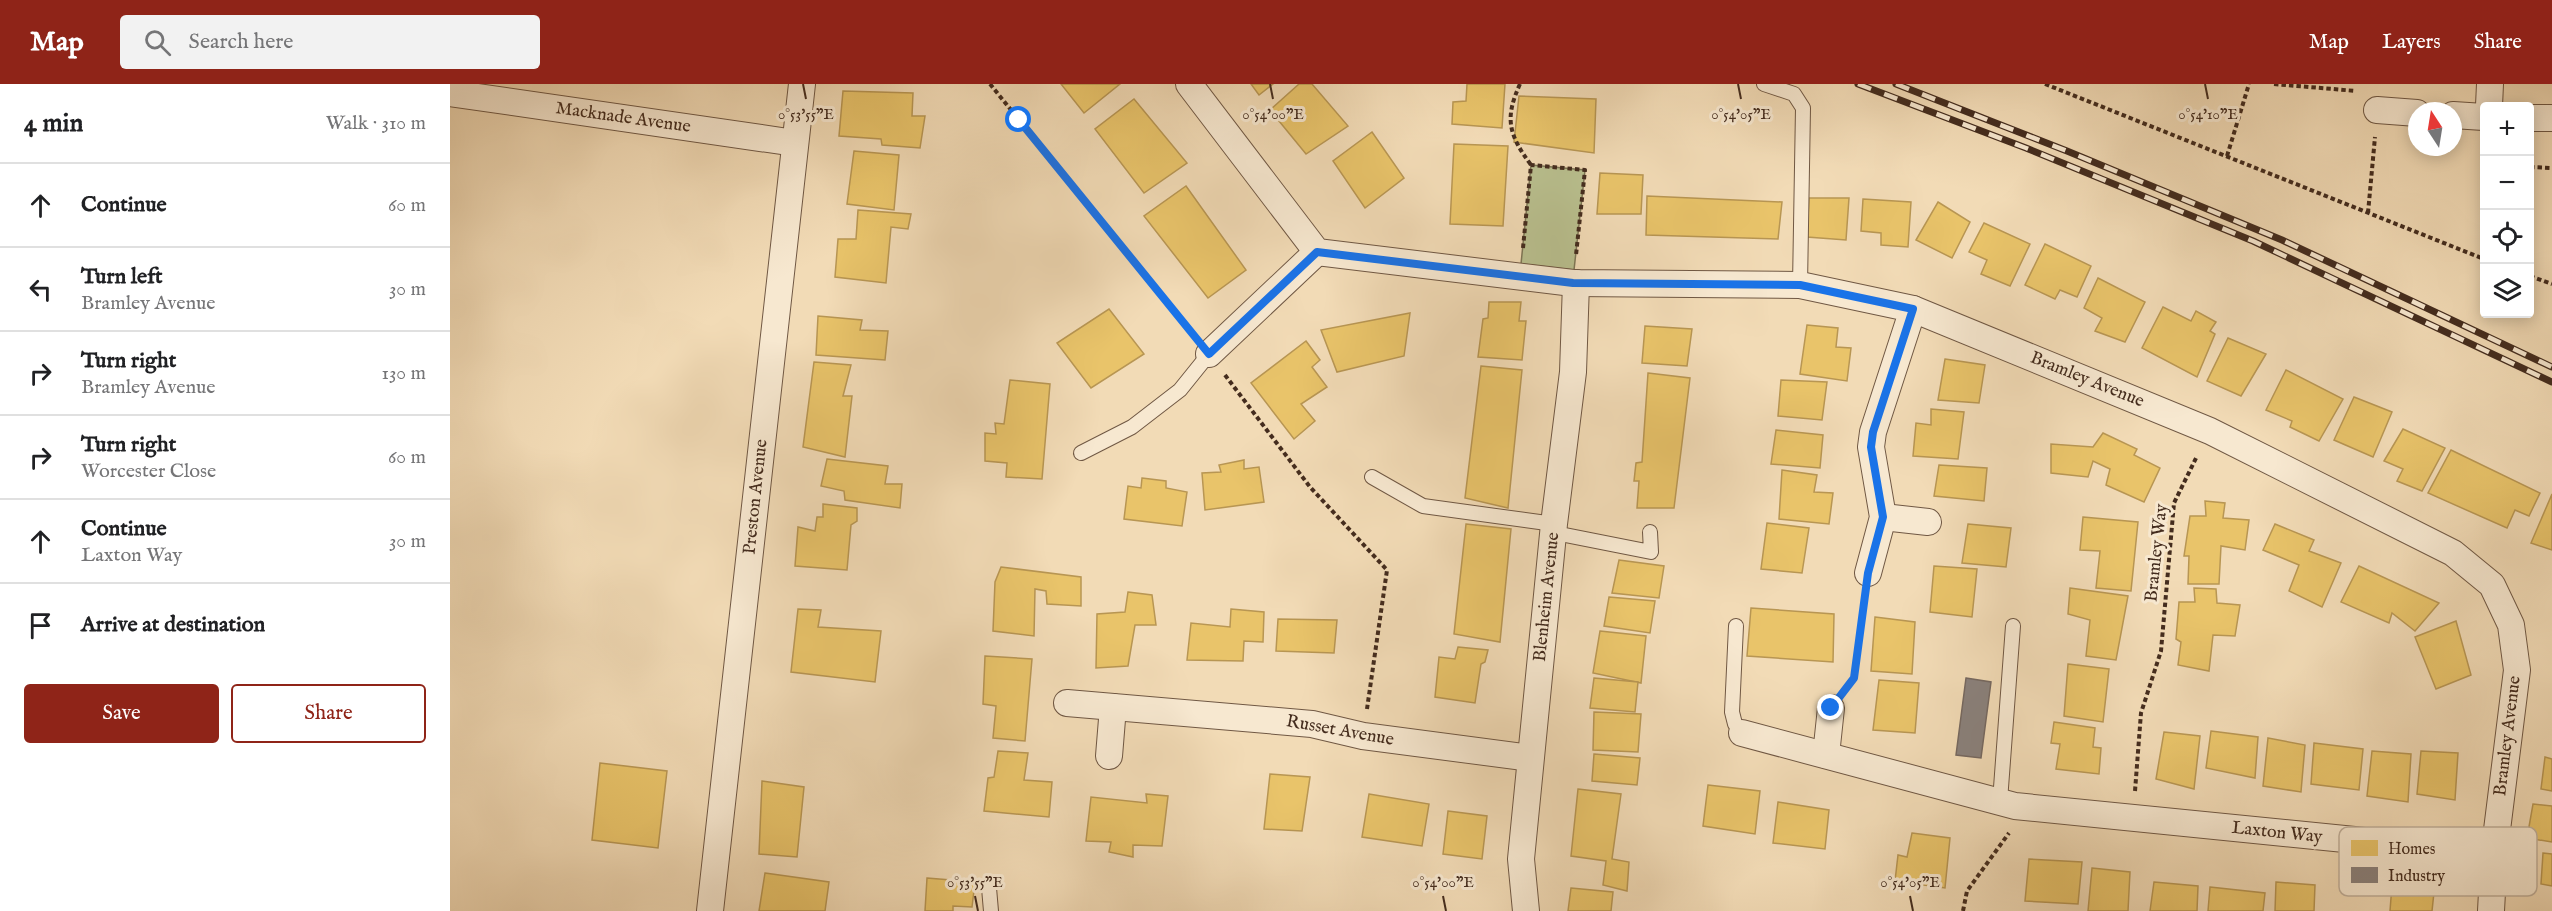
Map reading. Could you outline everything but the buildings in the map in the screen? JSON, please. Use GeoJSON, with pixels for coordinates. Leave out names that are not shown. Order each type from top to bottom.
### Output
{"type":"FeatureCollection","features":[{"type":"Feature","properties":{"kind":"street","name":"Preston Avenue"},"geometry":{"type":"LineString","coordinates":[[710,911],[802,84]]}},
{"type":"Feature","properties":{"kind":"street"},"geometry":{"type":"LineString","coordinates":[[1189,84],[1317,252],[1209,354]]}},
{"type":"Feature","properties":{"kind":"street"},"geometry":{"type":"LineString","coordinates":[[2489,102],[2490,84]]}},
{"type":"Feature","properties":{"kind":"street","name":"Macknade Avenue"},"geometry":{"type":"LineString","coordinates":[[450,93],[795,143]]}},
{"type":"Feature","properties":{"kind":"street"},"geometry":{"type":"LineString","coordinates":[[2377,110],[2408,112]]}},
{"type":"Feature","properties":{"kind":"street"},"geometry":{"type":"LineString","coordinates":[[2462,116],[2480,117]]}},
{"type":"Feature","properties":{"kind":"street"},"geometry":{"type":"LineString","coordinates":[[2534,118],[2552,118]]}},
{"type":"Feature","properties":{"kind":"street","name":"Bramley Avenue"},"geometry":{"type":"LineString","coordinates":[[1317,252],[1575,283],[1800,285],[1913,309],[2210,431],[2453,553],[2492,585],[2511,625],[2517,670],[2497,827]]}},
{"type":"Feature","properties":{"kind":"street","name":"Blenheim Avenue"},"geometry":{"type":"LineString","coordinates":[[1526,911],[1521,859],[1573,372],[1575,283]]}},
{"type":"Feature","properties":{"kind":"street"},"geometry":{"type":"LineString","coordinates":[[1868,573],[1883,517],[1871,447],[1873,432],[1913,309]]}},
{"type":"Feature","properties":{"kind":"street"},"geometry":{"type":"LineString","coordinates":[[1883,517],[1928,522]]}},
{"type":"Feature","properties":{"kind":"street","name":"Russet Avenue"},"geometry":{"type":"LineString","coordinates":[[1067,703],[1312,724],[1363,736],[1530,758]]}},
{"type":"Feature","properties":{"kind":"street"},"geometry":{"type":"LineString","coordinates":[[1109,756],[1113,707]]}},
{"type":"Feature","properties":{"kind":"street"},"geometry":{"type":"LineString","coordinates":[[1826,754],[1831,708]]}},
{"type":"Feature","properties":{"kind":"street","name":"Laxton Way"},"geometry":{"type":"LineString","coordinates":[[1742,733],[2008,804],[2339,839]]}},
{"type":"Feature","properties":{"kind":"street","name":"Bramley Avenue"},"geometry":{"type":"LineString","coordinates":[[2491,911],[2492,896]]}},
{"type":"Feature","properties":{"kind":"lane"},"geometry":{"type":"LineString","coordinates":[[1764,84],[1794,94],[1803,108],[1800,285]]}},
{"type":"Feature","properties":{"kind":"lane"},"geometry":{"type":"LineString","coordinates":[[1081,453],[1132,427],[1180,390],[1209,354]]}},
{"type":"Feature","properties":{"kind":"lane"},"geometry":{"type":"LineString","coordinates":[[1372,477],[1423,506],[1555,529],[1651,552],[1650,532]]}},
{"type":"Feature","properties":{"kind":"lane"},"geometry":{"type":"LineString","coordinates":[[1736,626],[1732,712],[1735,724],[1742,733]]}},
{"type":"Feature","properties":{"kind":"lane"},"geometry":{"type":"LineString","coordinates":[[2008,804],[2013,626]]}},
{"type":"Feature","properties":{"kind":"lane"},"geometry":{"type":"LineString","coordinates":[[988,888],[991,911]]}},
{"type":"Feature","properties":{"kind":"path"},"geometry":{"type":"LineString","coordinates":[[990,84],[1209,354],[1310,487],[1387,570],[1363,736]]}},
{"type":"Feature","properties":{"kind":"path"},"geometry":{"type":"LineString","coordinates":[[1520,84],[1512,101],[1511,121],[1515,142],[1531,165],[1520,276]]}},
{"type":"Feature","properties":{"kind":"path"},"geometry":{"type":"LineString","coordinates":[[2045,84],[2480,257]]}},
{"type":"Feature","properties":{"kind":"path"},"geometry":{"type":"LineString","coordinates":[[2227,156],[2250,84]]}},
{"type":"Feature","properties":{"kind":"path"},"geometry":{"type":"LineString","coordinates":[[2274,84],[2355,90],[2377,110],[2368,213]]}},
{"type":"Feature","properties":{"kind":"path"},"geometry":{"type":"LineString","coordinates":[[1531,165],[1585,170],[1575,283]]}},
{"type":"Feature","properties":{"kind":"path"},"geometry":{"type":"LineString","coordinates":[[2534,167],[2552,168]]}},
{"type":"Feature","properties":{"kind":"path"},"geometry":{"type":"LineString","coordinates":[[2534,278],[2552,284]]}},
{"type":"Feature","properties":{"kind":"path","name":"Bramley Way"},"geometry":{"type":"LineString","coordinates":[[2133,818],[2141,713],[2160,651],[2175,503],[2210,431]]}},
{"type":"Feature","properties":{"kind":"path"},"geometry":{"type":"LineString","coordinates":[[1831,708],[1854,678],[1868,573]]}},
{"type":"Feature","properties":{"kind":"path"},"geometry":{"type":"LineString","coordinates":[[1963,911],[1967,891],[2008,836],[2008,804]]}},
{"type":"Feature","properties":{"kind":"green space"},"geometry":{"type":"Polygon","coordinates":[[[1531,165],[1585,170],[1574,270],[1521,264],[1531,165]]]}},
{"type":"Feature","properties":{"kind":"railway"},"geometry":{"type":"LineString","coordinates":[[1858,84],[2026,148],[2253,241],[2552,382]]}},
{"type":"Feature","properties":{"kind":"railway"},"geometry":{"type":"LineString","coordinates":[[1896,84],[2067,151],[2282,240],[2552,367]]}},
{"type":"Feature","properties":{"kind":"route"},"geometry":{"type":"LineString","coordinates":[[1019,120],[1209,354],[1317,252],[1573,283],[1800,285],[1913,309],[1873,432],[1871,447],[1883,517],[1868,573],[1854,678],[1831,708]]}}]}
